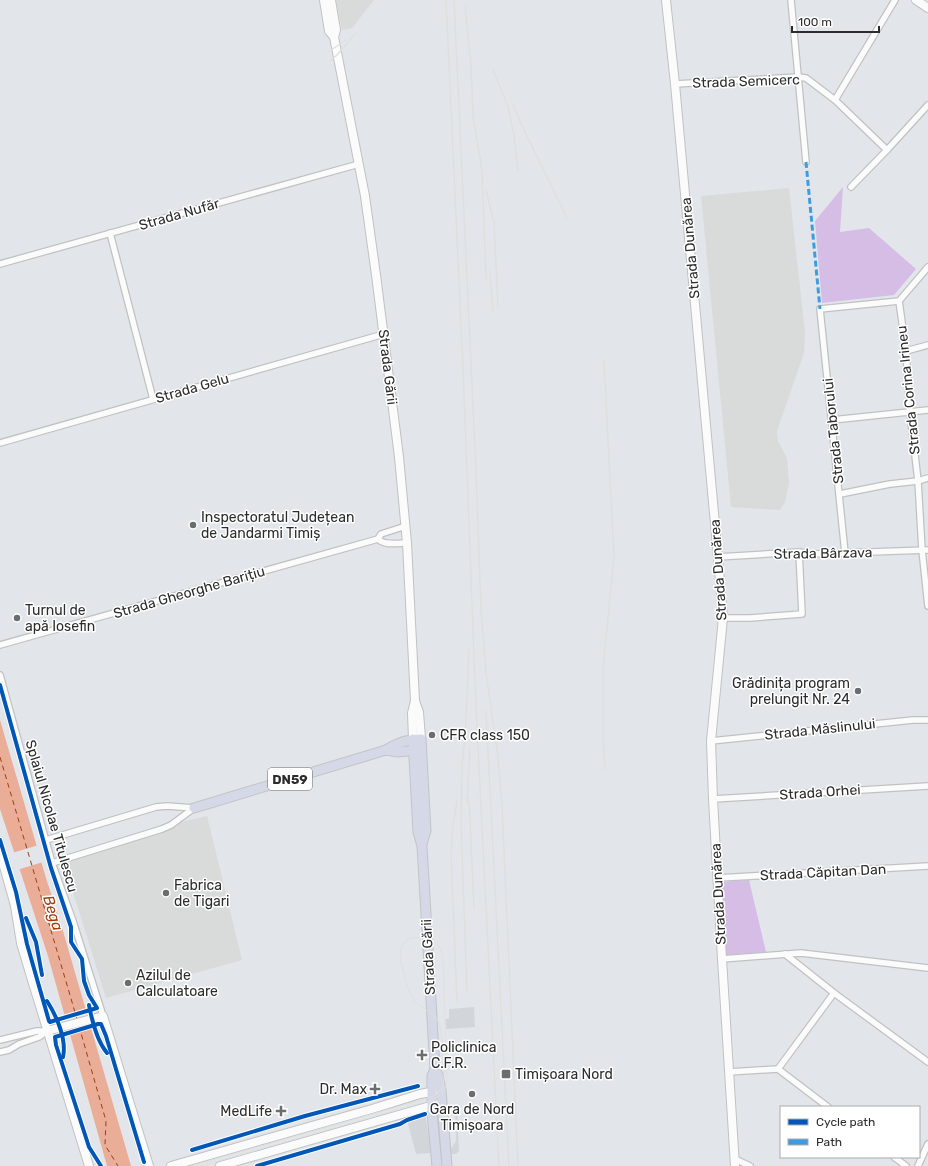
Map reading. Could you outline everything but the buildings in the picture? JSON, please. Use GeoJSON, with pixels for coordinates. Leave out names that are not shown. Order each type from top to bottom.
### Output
{"type":"FeatureCollection","features":[{"type":"Feature","properties":{"kind":"main road","name":"Strada Gării"},"geometry":{"type":"LineString","coordinates":[[417,739],[418,832],[422,846],[435,1069],[432,1076],[436,1091]]}},
{"type":"Feature","properties":{"kind":"main road","name":"DN59"},"geometry":{"type":"LineString","coordinates":[[194,808],[386,750],[397,743],[417,739]]}},
{"type":"Feature","properties":{"kind":"main road","name":"DN59"},"geometry":{"type":"LineString","coordinates":[[386,750],[398,752],[418,750]]}},
{"type":"Feature","properties":{"kind":"main road"},"geometry":{"type":"LineString","coordinates":[[436,1091],[442,1103],[447,1166]]}},
{"type":"Feature","properties":{"kind":"main road"},"geometry":{"type":"LineString","coordinates":[[436,1091],[432,1106],[437,1166]]}},
{"type":"Feature","properties":{"kind":"street","name":"Strada Gării"},"geometry":{"type":"LineString","coordinates":[[324,0],[329,31],[334,37]]}},
{"type":"Feature","properties":{"kind":"street","name":"Strada Gării"},"geometry":{"type":"LineString","coordinates":[[331,0],[336,30],[334,37],[359,164],[373,254],[399,457],[406,526],[415,701],[419,712],[417,739]]}},
{"type":"Feature","properties":{"kind":"street","name":"Strada Dunărea"},"geometry":{"type":"LineString","coordinates":[[666,0],[675,84],[723,618],[711,741],[722,959],[735,1162]]}},
{"type":"Feature","properties":{"kind":"street"},"geometry":{"type":"LineString","coordinates":[[791,0],[806,162]]}},
{"type":"Feature","properties":{"kind":"street"},"geometry":{"type":"LineString","coordinates":[[835,100],[895,0]]}},
{"type":"Feature","properties":{"kind":"street"},"geometry":{"type":"LineString","coordinates":[[916,0],[928,8]]}},
{"type":"Feature","properties":{"kind":"street","name":"Strada Semicerc"},"geometry":{"type":"LineString","coordinates":[[675,84],[798,77],[806,78],[835,100],[887,150]]}},
{"type":"Feature","properties":{"kind":"street"},"geometry":{"type":"LineString","coordinates":[[851,187],[928,106]]}},
{"type":"Feature","properties":{"kind":"street","name":"Strada Nufăr"},"geometry":{"type":"LineString","coordinates":[[0,264],[359,164]]}},
{"type":"Feature","properties":{"kind":"street"},"geometry":{"type":"LineString","coordinates":[[110,233],[153,400]]}},
{"type":"Feature","properties":{"kind":"street"},"geometry":{"type":"LineString","coordinates":[[899,301],[928,268]]}},
{"type":"Feature","properties":{"kind":"street","name":"Strada Taborului"},"geometry":{"type":"LineString","coordinates":[[845,553],[820,309],[899,301]]}},
{"type":"Feature","properties":{"kind":"street","name":"Strada Corina Irineu"},"geometry":{"type":"LineString","coordinates":[[899,301],[906,351],[910,412],[925,550],[928,606]]}},
{"type":"Feature","properties":{"kind":"street","name":"Strada Gelu"},"geometry":{"type":"LineString","coordinates":[[0,443],[384,334]]}},
{"type":"Feature","properties":{"kind":"street"},"geometry":{"type":"LineString","coordinates":[[906,351],[928,345]]}},
{"type":"Feature","properties":{"kind":"street"},"geometry":{"type":"LineString","coordinates":[[832,420],[928,410]]}},
{"type":"Feature","properties":{"kind":"street"},"geometry":{"type":"LineString","coordinates":[[840,494],[928,478]]}},
{"type":"Feature","properties":{"kind":"street","name":"Strada Gheorghe Barițiu"},"geometry":{"type":"LineString","coordinates":[[0,645],[378,539],[379,535],[381,534],[406,526]]}},
{"type":"Feature","properties":{"kind":"street","name":"Strada Gheorghe Barițiu"},"geometry":{"type":"LineString","coordinates":[[378,539],[380,542],[385,543],[407,543]]}},
{"type":"Feature","properties":{"kind":"street","name":"Strada Bârzava"},"geometry":{"type":"LineString","coordinates":[[718,557],[799,552],[811,554],[925,550]]}},
{"type":"Feature","properties":{"kind":"street"},"geometry":{"type":"LineString","coordinates":[[723,618],[750,618],[802,614],[799,552]]}},
{"type":"Feature","properties":{"kind":"street","name":"Splaiul Nicolae Titulescu"},"geometry":{"type":"LineString","coordinates":[[0,675],[52,862],[73,921],[100,1016],[149,1166]]}},
{"type":"Feature","properties":{"kind":"street","name":"Strada Măslinului"},"geometry":{"type":"LineString","coordinates":[[711,741],[913,720],[928,720]]}},
{"type":"Feature","properties":{"kind":"street","name":"Strada Orhei"},"geometry":{"type":"LineString","coordinates":[[713,799],[928,786]]}},
{"type":"Feature","properties":{"kind":"street"},"geometry":{"type":"LineString","coordinates":[[46,840],[156,807],[167,806],[194,808]]}},
{"type":"Feature","properties":{"kind":"street"},"geometry":{"type":"LineString","coordinates":[[52,862],[162,829],[194,808]]}},
{"type":"Feature","properties":{"kind":"street"},"geometry":{"type":"LineString","coordinates":[[0,854],[4,878],[15,906],[21,943],[51,1030],[89,1166]]}},
{"type":"Feature","properties":{"kind":"street","name":"Strada Căpitan Dan"},"geometry":{"type":"LineString","coordinates":[[718,878],[928,866]]}},
{"type":"Feature","properties":{"kind":"street"},"geometry":{"type":"LineString","coordinates":[[785,954],[834,993],[928,1062]]}},
{"type":"Feature","properties":{"kind":"street"},"geometry":{"type":"LineString","coordinates":[[722,959],[801,954],[928,968]]}},
{"type":"Feature","properties":{"kind":"street"},"geometry":{"type":"LineString","coordinates":[[778,1069],[834,993]]}},
{"type":"Feature","properties":{"kind":"street"},"geometry":{"type":"LineString","coordinates":[[0,1040],[37,1031],[51,1030],[100,1016]]}},
{"type":"Feature","properties":{"kind":"street"},"geometry":{"type":"LineString","coordinates":[[0,1052],[39,1038],[51,1030]]}},
{"type":"Feature","properties":{"kind":"street"},"geometry":{"type":"LineString","coordinates":[[729,1072],[778,1069],[827,1106]]}},
{"type":"Feature","properties":{"kind":"street"},"geometry":{"type":"LineString","coordinates":[[170,1166],[436,1091]]}},
{"type":"Feature","properties":{"kind":"street"},"geometry":{"type":"LineString","coordinates":[[220,1166],[442,1103]]}},
{"type":"Feature","properties":{"kind":"street"},"geometry":{"type":"LineString","coordinates":[[918,1166],[928,1144]]}},
{"type":"Feature","properties":{"kind":"street"},"geometry":{"type":"LineString","coordinates":[[895,1158],[906,1166]]}},
{"type":"Feature","properties":{"kind":"street"},"geometry":{"type":"LineString","coordinates":[[735,1162],[750,1166]]}},
{"type":"Feature","properties":{"kind":"shaded area"},"geometry":{"type":"Polygon","coordinates":[[[336,0],[374,0],[352,28],[342,30],[336,0]]]}},
{"type":"Feature","properties":{"kind":"shaded area"},"geometry":{"type":"Polygon","coordinates":[[[843,187],[840,232],[869,228],[916,269],[894,295],[822,303],[815,221],[843,187]]]}},
{"type":"Feature","properties":{"kind":"shaded area"},"geometry":{"type":"Polygon","coordinates":[[[789,188],[805,332],[804,353],[777,431],[778,441],[787,458],[789,483],[785,502],[780,510],[731,507],[701,196],[789,188]]]}},
{"type":"Feature","properties":{"kind":"shaded area"},"geometry":{"type":"Polygon","coordinates":[[[207,816],[242,960],[106,998],[63,860],[181,822],[207,816]]]}},
{"type":"Feature","properties":{"kind":"shaded area"},"geometry":{"type":"Polygon","coordinates":[[[749,880],[766,952],[726,955],[722,882],[749,880]]]}},
{"type":"Feature","properties":{"kind":"shaded area"},"geometry":{"type":"Polygon","coordinates":[[[474,1007],[475,1027],[446,1029],[445,1019],[449,1019],[449,1009],[474,1007]]]}},
{"type":"Feature","properties":{"kind":"shaded area"},"geometry":{"type":"Polygon","coordinates":[[[455,1105],[457,1107],[459,1151],[456,1154],[451,1154],[452,1166],[450,1166],[449,1152],[456,1141],[455,1105]]]}},
{"type":"Feature","properties":{"kind":"shaded area"},"geometry":{"type":"Polygon","coordinates":[[[425,1114],[432,1153],[416,1154],[407,1120],[425,1114]]]}},
{"type":"Feature","properties":{"kind":"water","name":"Bega"},"geometry":{"type":"Polygon","coordinates":[[[0,720],[131,1166],[107,1166],[48,956],[0,809],[0,720]]]}},
{"type":"Feature","properties":{"kind":"pier"},"geometry":{"type":"Polygon","coordinates":[[[39,845],[43,862],[17,870],[12,853],[39,845]]]}},
{"type":"Feature","properties":{"kind":"pier"},"geometry":{"type":"Polygon","coordinates":[[[88,1010],[93,1027],[68,1034],[63,1017],[88,1010]]]}},
{"type":"Feature","properties":{"kind":"ferry route"},"geometry":{"type":"LineString","coordinates":[[0,757],[77,1019]]}},
{"type":"Feature","properties":{"kind":"ferry route"},"geometry":{"type":"LineString","coordinates":[[79,1026],[106,1121],[105,1145],[118,1166]]}},
{"type":"Feature","properties":{"kind":"tram line"},"geometry":{"type":"LineString","coordinates":[[191,1166],[428,1098],[439,1092],[442,1088],[444,1075],[444,1054],[440,1026],[436,1018],[415,1001],[406,983],[401,964],[402,946],[409,939],[424,938],[439,946],[443,957],[447,1080],[446,1087],[438,1097],[432,1100],[201,1166]]}},
{"type":"Feature","properties":{"kind":"railway"},"geometry":{"type":"LineString","coordinates":[[446,0],[463,368],[476,707],[499,1166]]}},
{"type":"Feature","properties":{"kind":"railway"},"geometry":{"type":"LineString","coordinates":[[454,0],[481,609],[486,673],[498,757],[502,806],[518,1166]]}},
{"type":"Feature","properties":{"kind":"railway"},"geometry":{"type":"LineString","coordinates":[[465,7],[471,64],[473,116],[482,170],[486,280]]}},
{"type":"Feature","properties":{"kind":"railway"},"geometry":{"type":"LineString","coordinates":[[330,61],[356,33]]}},
{"type":"Feature","properties":{"kind":"railway"},"geometry":{"type":"LineString","coordinates":[[328,52],[346,40]]}},
{"type":"Feature","properties":{"kind":"railway"},"geometry":{"type":"LineString","coordinates":[[493,70],[508,106],[514,135],[518,171]]}},
{"type":"Feature","properties":{"kind":"railway"},"geometry":{"type":"LineString","coordinates":[[513,105],[567,218]]}},
{"type":"Feature","properties":{"kind":"railway"},"geometry":{"type":"LineString","coordinates":[[486,190],[494,222],[498,306]]}},
{"type":"Feature","properties":{"kind":"railway"},"geometry":{"type":"LineString","coordinates":[[490,271],[493,312]]}},
{"type":"Feature","properties":{"kind":"railway"},"geometry":{"type":"LineString","coordinates":[[604,361],[614,557],[603,668],[603,738],[605,769]]}},
{"type":"Feature","properties":{"kind":"railway"},"geometry":{"type":"LineString","coordinates":[[467,992],[461,823],[462,764],[465,739],[469,649]]}},
{"type":"Feature","properties":{"kind":"railway"},"geometry":{"type":"LineString","coordinates":[[486,711],[509,1166]]}},
{"type":"Feature","properties":{"kind":"railway"},"geometry":{"type":"LineString","coordinates":[[467,804],[470,746]]}},
{"type":"Feature","properties":{"kind":"railway"},"geometry":{"type":"LineString","coordinates":[[469,799],[474,909]]}},
{"type":"Feature","properties":{"kind":"railway"},"geometry":{"type":"LineString","coordinates":[[457,801],[453,824],[451,852],[457,1002]]}},
{"type":"Feature","properties":{"kind":"marked path"},"geometry":{"type":"LineString","coordinates":[[806,162],[820,309]]}},
{"type":"Feature","properties":{"kind":"cycle path"},"geometry":{"type":"LineString","coordinates":[[0,685],[51,868],[71,927],[71,942],[82,959],[84,981],[89,995],[97,1008],[50,1022],[49,1021],[27,944],[16,892],[0,840]]}},
{"type":"Feature","properties":{"kind":"cycle path"},"geometry":{"type":"LineString","coordinates":[[26,918],[36,942],[42,975]]}},
{"type":"Feature","properties":{"kind":"cycle path"},"geometry":{"type":"LineString","coordinates":[[47,1001],[60,1028],[64,1050],[63,1057]]}},
{"type":"Feature","properties":{"kind":"cycle path"},"geometry":{"type":"LineString","coordinates":[[89,1005],[93,1024],[103,1048],[107,1053]]}},
{"type":"Feature","properties":{"kind":"cycle path"},"geometry":{"type":"LineString","coordinates":[[101,1166],[89,1147],[56,1045],[55,1037],[98,1024],[101,1024],[106,1036],[144,1162]]}},
{"type":"Feature","properties":{"kind":"cycle path"},"geometry":{"type":"LineString","coordinates":[[192,1150],[305,1116],[418,1086]]}},
{"type":"Feature","properties":{"kind":"cycle path"},"geometry":{"type":"LineString","coordinates":[[257,1166],[400,1124],[425,1114]]}},
{"type":"Feature","properties":{"kind":"place","name":"Inspectoratul Județean de Jandarmi Timiș"},"geometry":{"type":"Point","coordinates":[193,525]}},
{"type":"Feature","properties":{"kind":"place","name":"Turnul de apă Iosefin"},"geometry":{"type":"Point","coordinates":[17,618]}},
{"type":"Feature","properties":{"kind":"place","name":"Grădinița program prelungit Nr. 24"},"geometry":{"type":"Point","coordinates":[858,691]}},
{"type":"Feature","properties":{"kind":"place","name":"CFR class 150"},"geometry":{"type":"Point","coordinates":[432,735]}},
{"type":"Feature","properties":{"kind":"place","name":"Fabrica de Tigari"},"geometry":{"type":"Point","coordinates":[166,893]}},
{"type":"Feature","properties":{"kind":"place","name":"Azilul de Calculatoare"},"geometry":{"type":"Point","coordinates":[128,983]}},
{"type":"Feature","properties":{"kind":"place","name":"Policlinica C.F.R."},"geometry":{"type":"Point","coordinates":[422,1055]}},
{"type":"Feature","properties":{"kind":"place","name":"Timișoara Nord"},"geometry":{"type":"Point","coordinates":[506,1074]}},
{"type":"Feature","properties":{"kind":"place","name":"Dr. Max"},"geometry":{"type":"Point","coordinates":[375,1089]}},
{"type":"Feature","properties":{"kind":"place","name":"Gara de Nord Timișoara"},"geometry":{"type":"Point","coordinates":[472,1094]}},
{"type":"Feature","properties":{"kind":"place","name":"MedLife"},"geometry":{"type":"Point","coordinates":[281,1111]}}]}
